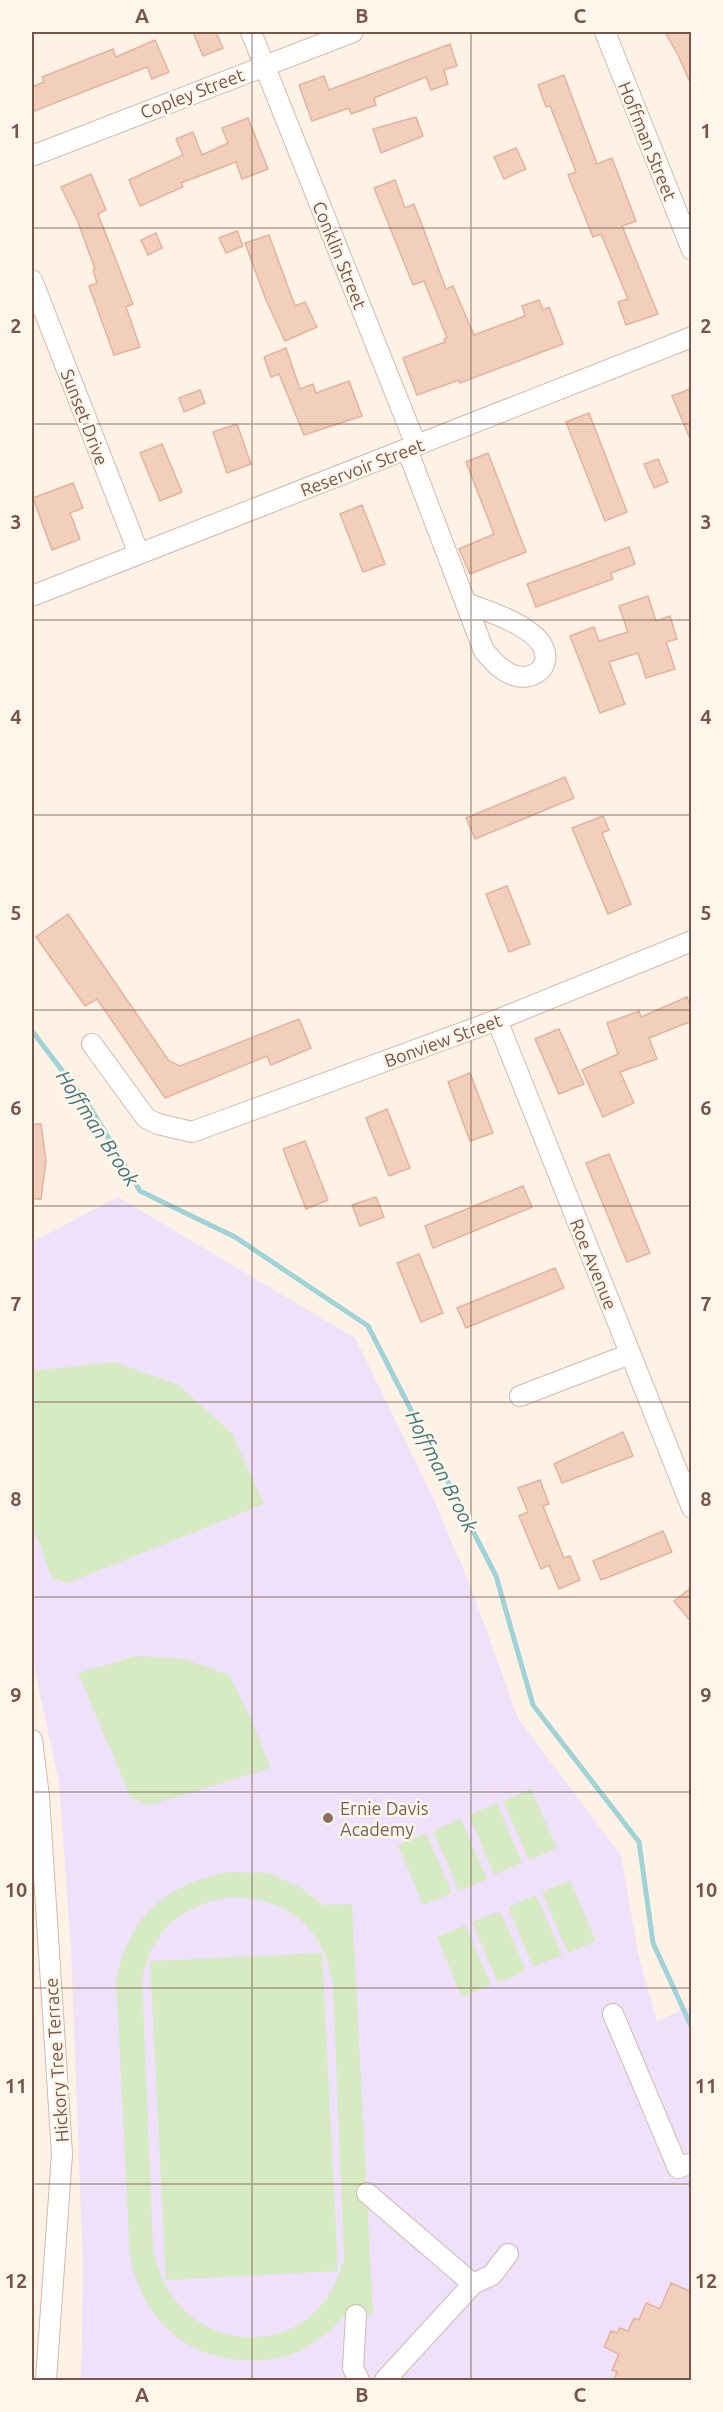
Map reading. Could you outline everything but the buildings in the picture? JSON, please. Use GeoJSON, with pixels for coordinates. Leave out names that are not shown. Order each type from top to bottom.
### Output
{"type":"FeatureCollection","features":[{"type":"Feature","properties":{"kind":"street","name":"Conklin Street"},"geometry":{"type":"LineString","coordinates":[[251,32],[412,447],[484,651],[499,668],[515,676],[532,676],[542,670],[546,659],[543,646],[533,636],[514,623],[468,604]]}},
{"type":"Feature","properties":{"kind":"street","name":"Copley Street"},"geometry":{"type":"LineString","coordinates":[[32,156],[353,32]]}},
{"type":"Feature","properties":{"kind":"street","name":"Hoffman Street"},"geometry":{"type":"LineString","coordinates":[[605,32],[692,250]]}},
{"type":"Feature","properties":{"kind":"street","name":"Sunset Drive"},"geometry":{"type":"LineString","coordinates":[[32,280],[139,554]]}},
{"type":"Feature","properties":{"kind":"street","name":"Reservoir Street"},"geometry":{"type":"LineString","coordinates":[[32,596],[692,337]]}},
{"type":"Feature","properties":{"kind":"street","name":"Bonview Street"},"geometry":{"type":"LineString","coordinates":[[92,1044],[146,1118],[158,1124],[192,1132],[496,1020],[692,941]]}},
{"type":"Feature","properties":{"kind":"street","name":"Roe Avenue"},"geometry":{"type":"LineString","coordinates":[[496,1020],[692,1508]]}},
{"type":"Feature","properties":{"kind":"street"},"geometry":{"type":"LineString","coordinates":[[520,1396],[630,1354]]}},
{"type":"Feature","properties":{"kind":"street","name":"Hickory Tree Terrace"},"geometry":{"type":"LineString","coordinates":[[32,1740],[62,2154],[46,2380]]}},
{"type":"Feature","properties":{"kind":"street"},"geometry":{"type":"LineString","coordinates":[[612,2014],[678,2168],[692,2163]]}},
{"type":"Feature","properties":{"kind":"street"},"geometry":{"type":"LineString","coordinates":[[367,2193],[473,2284]]}},
{"type":"Feature","properties":{"kind":"street"},"geometry":{"type":"LineString","coordinates":[[385,2380],[473,2284],[492,2275],[508,2254]]}},
{"type":"Feature","properties":{"kind":"street"},"geometry":{"type":"LineString","coordinates":[[356,2315],[353,2368],[359,2380]]}},
{"type":"Feature","properties":{"kind":"shaded area","name":"Ernie Davis Academy"},"geometry":{"type":"Polygon","coordinates":[[[118,1197],[355,1338],[430,1491],[470,1585],[518,1718],[621,1855],[638,1953],[657,2021],[691,2006],[691,2380],[81,2380],[83,2267],[71,1949],[59,1782],[32,1658],[32,1242],[118,1197]]]}},
{"type":"Feature","properties":{"kind":"green space"},"geometry":{"type":"Polygon","coordinates":[[[114,1362],[177,1384],[232,1433],[264,1504],[68,1583],[52,1578],[32,1524],[32,1371],[114,1362]]]}},
{"type":"Feature","properties":{"kind":"green space"},"geometry":{"type":"Polygon","coordinates":[[[137,1656],[184,1659],[229,1675],[251,1719],[271,1768],[150,1805],[131,1798],[78,1673],[137,1656]]]}},
{"type":"Feature","properties":{"kind":"green space"},"geometry":{"type":"Polygon","coordinates":[[[531,1789],[557,1848],[529,1860],[503,1801],[531,1789]]]}},
{"type":"Feature","properties":{"kind":"green space"},"geometry":{"type":"Polygon","coordinates":[[[497,1803],[522,1863],[494,1875],[469,1815],[497,1803]]]}},
{"type":"Feature","properties":{"kind":"green space"},"geometry":{"type":"Polygon","coordinates":[[[461,1819],[487,1879],[459,1891],[433,1831],[461,1819]]]}},
{"type":"Feature","properties":{"kind":"green space"},"geometry":{"type":"Polygon","coordinates":[[[426,1833],[452,1893],[423,1905],[398,1845],[426,1833]]]}},
{"type":"Feature","properties":{"kind":"green space"},"geometry":{"type":"Polygon","coordinates":[[[228,1872],[268,1873],[300,1887],[323,1905],[352,1904],[373,2314],[345,2316],[334,2328],[311,2344],[297,2352],[273,2359],[225,2358],[204,2352],[186,2343],[156,2316],[136,2279],[130,2257],[116,1978],[131,1936],[154,1906],[186,1885],[228,1872]],[[232,1897],[198,1906],[184,1913],[172,1922],[154,1945],[142,1978],[153,2247],[165,2285],[187,2313],[214,2330],[246,2337],[277,2334],[306,2320],[329,2294],[344,2258],[333,1987],[329,1966],[313,1933],[301,1921],[287,1911],[253,1899],[232,1897]]]}},
{"type":"Feature","properties":{"kind":"green space"},"geometry":{"type":"Polygon","coordinates":[[[570,1880],[596,1941],[568,1953],[542,1892],[570,1880]]]}},
{"type":"Feature","properties":{"kind":"green space"},"geometry":{"type":"Polygon","coordinates":[[[536,1895],[562,1955],[533,1967],[508,1907],[536,1895]]]}},
{"type":"Feature","properties":{"kind":"green space"},"geometry":{"type":"Polygon","coordinates":[[[500,1911],[526,1971],[498,1983],[472,1922],[500,1911]]]}},
{"type":"Feature","properties":{"kind":"green space"},"geometry":{"type":"Polygon","coordinates":[[[465,1925],[491,1985],[462,1997],[437,1937],[465,1925]]]}},
{"type":"Feature","properties":{"kind":"green space"},"geometry":{"type":"Polygon","coordinates":[[[322,1953],[338,2271],[166,2280],[150,1961],[322,1953]]]}},
{"type":"Feature","properties":{"kind":"waterway","name":"Hoffman Brook"},"geometry":{"type":"LineString","coordinates":[[32,1031],[90,1107],[140,1191],[235,1237],[368,1326],[496,1576],[533,1705],[639,1842],[653,1943],[692,2028]]}},
{"type":"Feature","properties":{"kind":"place","name":"Ernie Davis Academy"},"geometry":{"type":"Point","coordinates":[328,1818]}}]}
